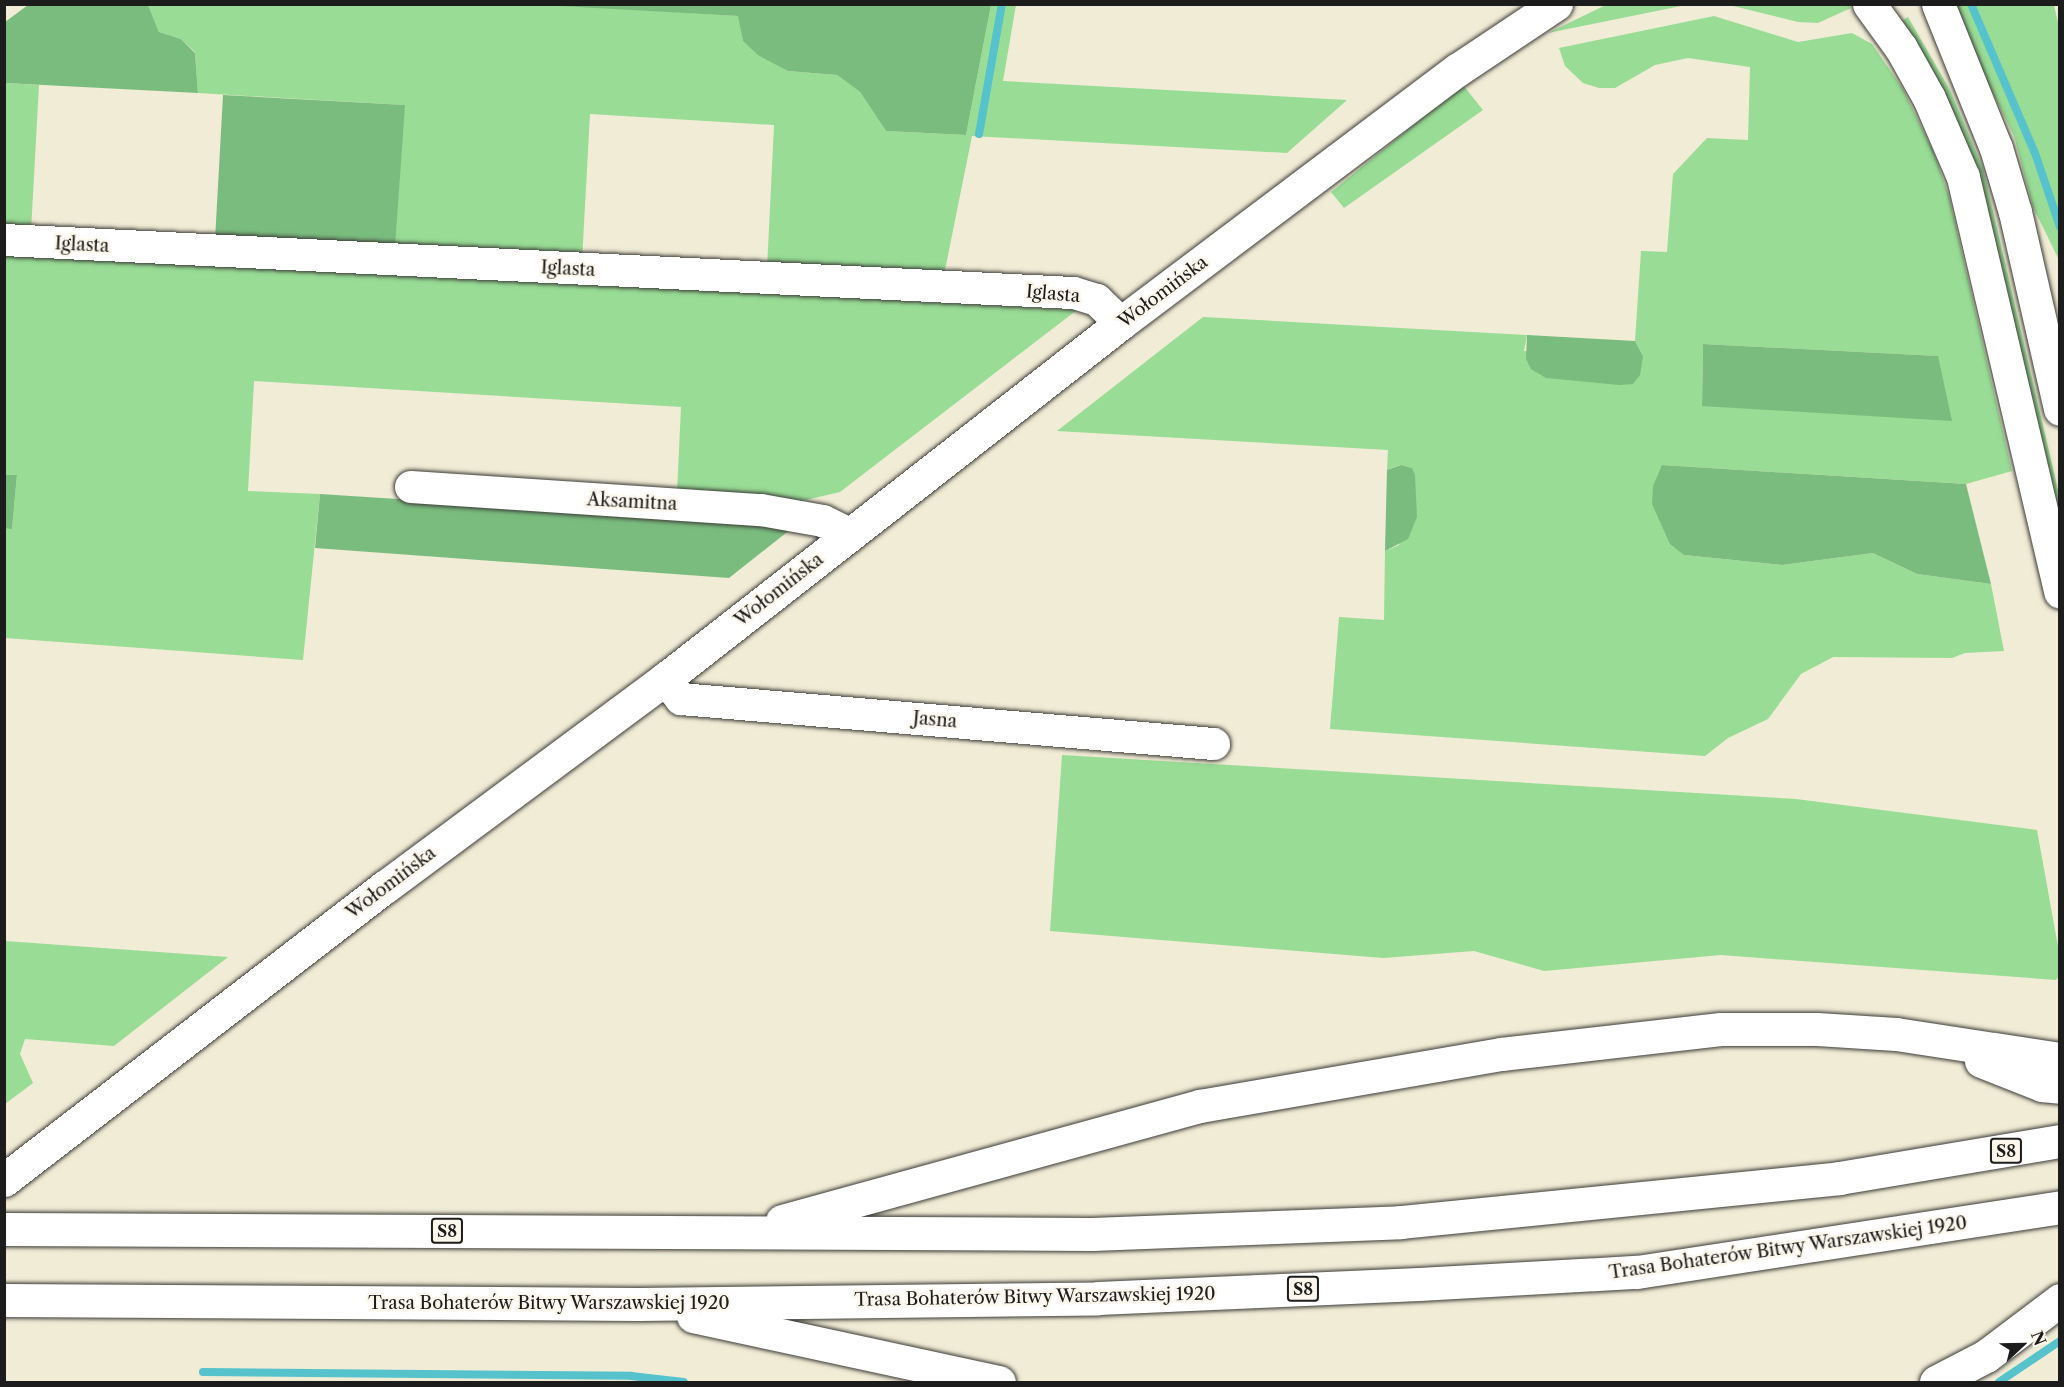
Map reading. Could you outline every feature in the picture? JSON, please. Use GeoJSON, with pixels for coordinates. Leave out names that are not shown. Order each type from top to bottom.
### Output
{"type":"FeatureCollection","features":[{"type":"Feature","properties":{"kind":"main road","name":"Wołomińska"},"geometry":{"type":"LineString","coordinates":[[4,1180],[385,887],[665,679],[1121,323],[1443,81],[1556,4]]}},
{"type":"Feature","properties":{"kind":"main road"},"geometry":{"type":"LineString","coordinates":[[1869,4],[1901,48],[1929,98],[1963,177],[2060,592]]}},
{"type":"Feature","properties":{"kind":"main road"},"geometry":{"type":"LineString","coordinates":[[1913,4],[1972,97]]}},
{"type":"Feature","properties":{"kind":"main road"},"geometry":{"type":"LineString","coordinates":[[1938,4],[1972,97],[1996,148],[2015,212],[2060,409]]}},
{"type":"Feature","properties":{"kind":"main road"},"geometry":{"type":"LineString","coordinates":[[743,1232],[1200,1106],[1501,1054],[1721,1029],[1817,1029],[1929,1040],[2060,1059]]}},
{"type":"Feature","properties":{"kind":"main road"},"geometry":{"type":"LineString","coordinates":[[1929,1040],[2042,1085],[2060,1087]]}},
{"type":"Feature","properties":{"kind":"main road","name":"S8"},"geometry":{"type":"LineString","coordinates":[[4,1229],[1092,1234],[1401,1222],[1839,1178],[1952,1161],[2060,1141]]}},
{"type":"Feature","properties":{"kind":"main road","name":"Trasa Bohaterów Bitwy Warszawskiej 1920"},"geometry":{"type":"LineString","coordinates":[[4,1300],[638,1304],[1098,1298],[1637,1272],[1963,1224],[2060,1207]]}},
{"type":"Feature","properties":{"kind":"main road"},"geometry":{"type":"LineString","coordinates":[[1936,1383],[1986,1356],[2060,1300]]}},
{"type":"Feature","properties":{"kind":"main road"},"geometry":{"type":"LineString","coordinates":[[638,1304],[999,1383]]}},
{"type":"Feature","properties":{"kind":"street","name":"Iglasta"},"geometry":{"type":"LineString","coordinates":[[4,240],[1074,293],[1097,300],[1121,323]]}},
{"type":"Feature","properties":{"kind":"street","name":"Aksamitna"},"geometry":{"type":"LineString","coordinates":[[411,487],[761,510],[823,521],[850,534]]}},
{"type":"Feature","properties":{"kind":"street","name":"Jasna"},"geometry":{"type":"LineString","coordinates":[[665,679],[681,699],[1214,744]]}},
{"type":"Feature","properties":{"kind":"green space"},"geometry":{"type":"Polygon","coordinates":[[[542,4],[739,16],[743,41],[788,71],[837,75],[860,92],[886,131],[966,135],[991,5],[1016,5],[1003,81],[1347,100],[1287,153],[972,136],[943,280],[767,269],[774,125],[590,114],[582,261],[395,249],[404,105],[198,93],[195,52],[181,39],[159,32],[148,5],[542,4]]]}},
{"type":"Feature","properties":{"kind":"green space"},"geometry":{"type":"Polygon","coordinates":[[[991,4],[966,135],[886,131],[860,92],[837,75],[788,71],[758,55],[743,41],[738,16],[542,5],[991,4]]]}},
{"type":"Feature","properties":{"kind":"green space"},"geometry":{"type":"Polygon","coordinates":[[[1608,4],[1686,4],[1686,5],[1548,33],[1608,4]]]}},
{"type":"Feature","properties":{"kind":"green space"},"geometry":{"type":"Polygon","coordinates":[[[1847,4],[1851,8],[1818,23],[1798,22],[1729,5],[1847,4]]]}},
{"type":"Feature","properties":{"kind":"green space"},"geometry":{"type":"Polygon","coordinates":[[[28,5],[148,5],[159,32],[181,39],[195,53],[198,93],[5,83],[5,22],[28,5]]]}},
{"type":"Feature","properties":{"kind":"green space"},"geometry":{"type":"Polygon","coordinates":[[[1954,5],[2054,5],[2060,31],[2059,260],[2033,207],[2014,136],[1955,16],[1954,5]]]}},
{"type":"Feature","properties":{"kind":"green space"},"geometry":{"type":"Polygon","coordinates":[[[1714,16],[1798,42],[1852,33],[1872,44],[1903,89],[1934,153],[1949,196],[2012,471],[1966,484],[1662,465],[1684,555],[1782,565],[1873,553],[1917,574],[1991,584],[2004,651],[1965,653],[1952,658],[1833,657],[1801,674],[1768,719],[1728,738],[1705,756],[1330,729],[1339,617],[1384,620],[1385,551],[1399,545],[1412,468],[1400,465],[1387,470],[1388,450],[1057,431],[1203,317],[1527,335],[1524,351],[1643,356],[1635,341],[1641,251],[1667,252],[1673,174],[1707,138],[1748,140],[1750,67],[1688,58],[1655,65],[1615,88],[1599,88],[1583,83],[1565,66],[1559,48],[1714,16]],[[1703,344],[1702,406],[1938,356],[1703,344]]]}},
{"type":"Feature","properties":{"kind":"green space"},"geometry":{"type":"Polygon","coordinates":[[[1908,17],[1950,90],[1983,168],[2059,494],[2059,541],[1898,23],[1908,17]]]}},
{"type":"Feature","properties":{"kind":"green space"},"geometry":{"type":"Polygon","coordinates":[[[5,83],[39,85],[31,231],[5,230],[5,83]]]}},
{"type":"Feature","properties":{"kind":"green space"},"geometry":{"type":"Polygon","coordinates":[[[1463,85],[1483,110],[1344,208],[1331,192],[1463,85]]]}},
{"type":"Feature","properties":{"kind":"green space"},"geometry":{"type":"Polygon","coordinates":[[[223,95],[405,105],[395,249],[215,240],[223,95]]]}},
{"type":"Feature","properties":{"kind":"green space"},"geometry":{"type":"Polygon","coordinates":[[[4,253],[1077,310],[840,492],[797,502],[677,493],[681,407],[254,381],[248,491],[320,494],[303,660],[5,638],[5,528],[12,528],[17,476],[5,475],[4,253]]]}},
{"type":"Feature","properties":{"kind":"green space"},"geometry":{"type":"Polygon","coordinates":[[[1527,335],[1635,341],[1643,356],[1640,375],[1633,384],[1619,385],[1546,378],[1531,369],[1526,359],[1527,335]]]}},
{"type":"Feature","properties":{"kind":"green space"},"geometry":{"type":"Polygon","coordinates":[[[1703,344],[1938,356],[1952,421],[1702,406],[1703,344]]]}},
{"type":"Feature","properties":{"kind":"green space"},"geometry":{"type":"Polygon","coordinates":[[[1401,465],[1412,468],[1415,475],[1417,517],[1408,539],[1385,551],[1387,470],[1401,465]]]}},
{"type":"Feature","properties":{"kind":"green space"},"geometry":{"type":"Polygon","coordinates":[[[1662,465],[1966,484],[1991,584],[1917,574],[1873,553],[1782,565],[1684,555],[1670,544],[1652,504],[1653,486],[1662,465]]]}},
{"type":"Feature","properties":{"kind":"green space"},"geometry":{"type":"Polygon","coordinates":[[[4,475],[17,475],[12,529],[5,528],[4,475]]]}},
{"type":"Feature","properties":{"kind":"green space"},"geometry":{"type":"Polygon","coordinates":[[[320,494],[796,525],[729,578],[315,548],[320,494]]]}},
{"type":"Feature","properties":{"kind":"green space"},"geometry":{"type":"Polygon","coordinates":[[[1062,755],[1796,799],[2037,830],[2059,952],[2059,976],[2056,980],[1721,955],[1544,971],[1474,951],[1383,958],[1050,931],[1062,755]]]}},
{"type":"Feature","properties":{"kind":"green space"},"geometry":{"type":"Polygon","coordinates":[[[5,941],[228,957],[114,1046],[25,1039],[20,1054],[33,1083],[5,1104],[5,941]]]}},
{"type":"Feature","properties":{"kind":"waterway"},"geometry":{"type":"LineString","coordinates":[[979,134],[1002,4]]}},
{"type":"Feature","properties":{"kind":"waterway"},"geometry":{"type":"LineString","coordinates":[[1971,4],[2035,153],[2060,227]]}},
{"type":"Feature","properties":{"kind":"waterway"},"geometry":{"type":"LineString","coordinates":[[1999,1382],[2060,1341]]}},
{"type":"Feature","properties":{"kind":"waterway"},"geometry":{"type":"LineString","coordinates":[[203,1372],[631,1376],[684,1382]]}}]}
